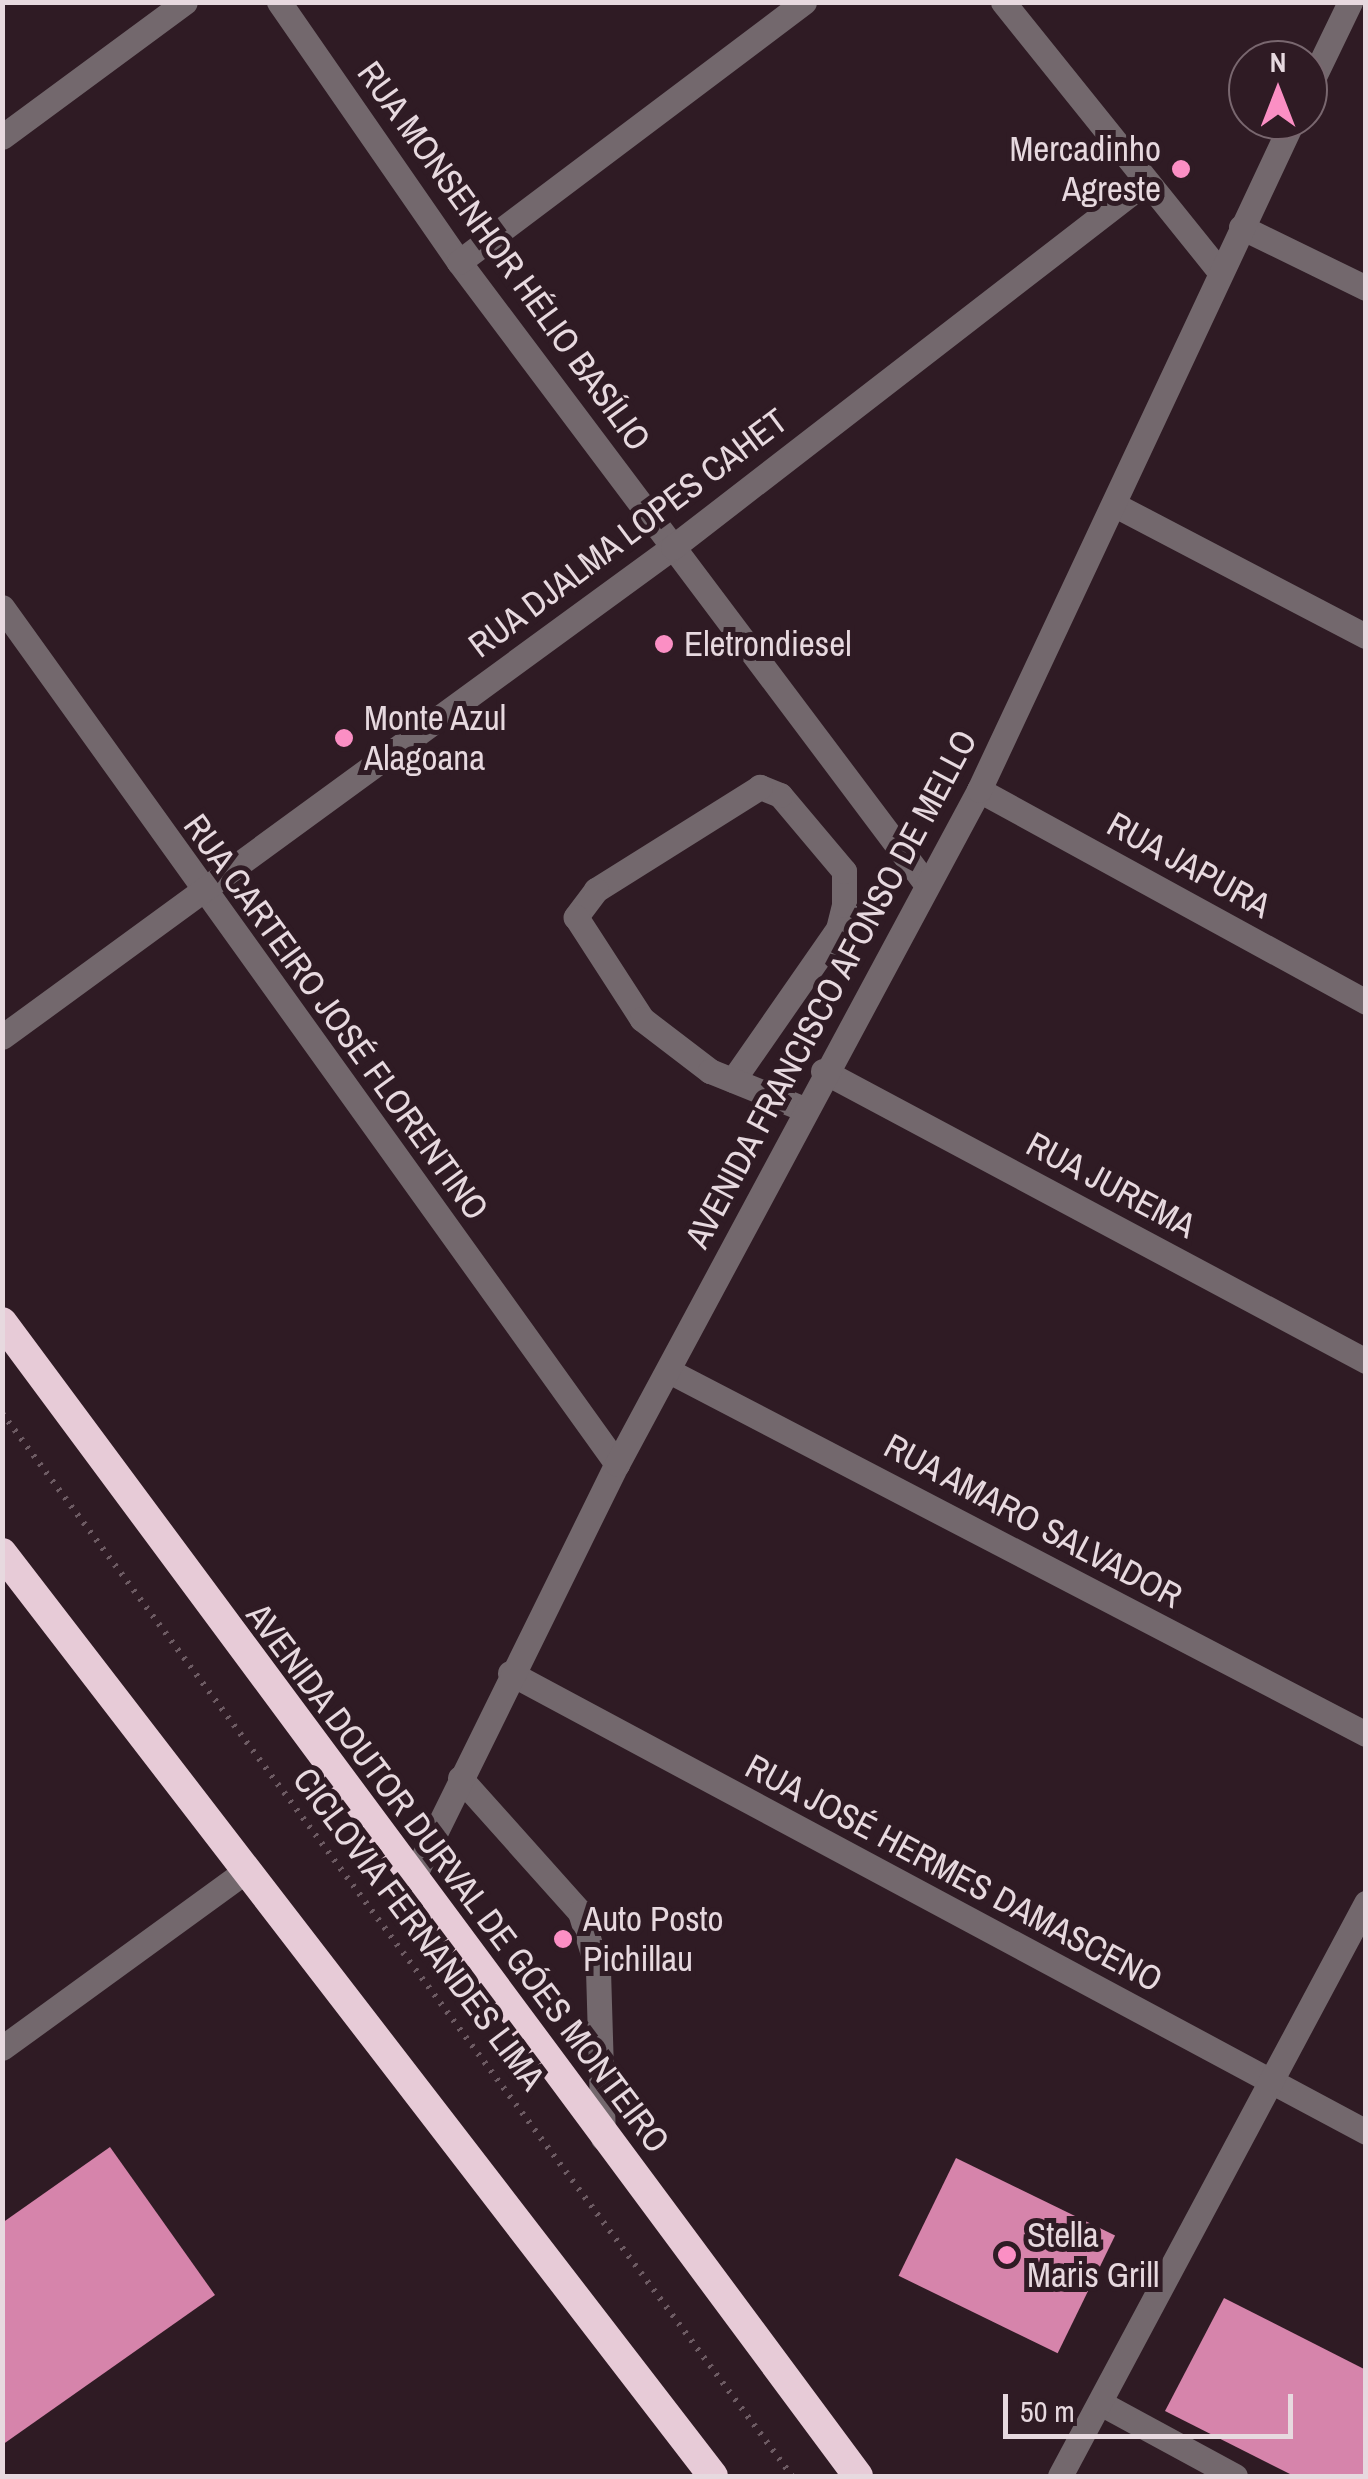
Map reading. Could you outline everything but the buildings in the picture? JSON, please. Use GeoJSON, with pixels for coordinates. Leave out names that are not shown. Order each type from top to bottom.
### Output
{"type":"FeatureCollection","features":[{"type":"Feature","properties":{"kind":"highway","name":"AVENIDA DOUTOR DURVAL DE GÓES MONTEIRO"},"geometry":{"type":"LineString","coordinates":[[2,1322],[411,1882],[858,2476]]}},
{"type":"Feature","properties":{"kind":"highway"},"geometry":{"type":"LineString","coordinates":[[2,1554],[713,2476]]}},
{"type":"Feature","properties":{"kind":"street"},"geometry":{"type":"LineString","coordinates":[[2,137],[185,2]]}},
{"type":"Feature","properties":{"kind":"street","name":"RUA MONSENHOR HÉLIO BASÍLIO"},"geometry":{"type":"LineString","coordinates":[[279,2],[459,262],[928,885]]}},
{"type":"Feature","properties":{"kind":"street"},"geometry":{"type":"LineString","coordinates":[[459,262],[804,2]]}},
{"type":"Feature","properties":{"kind":"street"},"geometry":{"type":"LineString","coordinates":[[1003,2],[1144,183],[1218,270]]}},
{"type":"Feature","properties":{"kind":"street"},"geometry":{"type":"LineString","coordinates":[[1328,48],[1350,2]]}},
{"type":"Feature","properties":{"kind":"street","name":"AVENIDA FRANCISCO AFONSO DE MELLO"},"geometry":{"type":"LineString","coordinates":[[411,1882],[510,1673],[617,1464],[824,1071],[980,790],[1114,505],[1218,270],[1283,140]]}},
{"type":"Feature","properties":{"kind":"street","name":"RUA DJALMA LOPES CAHET"},"geometry":{"type":"LineString","coordinates":[[2,1037],[673,547],[1144,183]]}},
{"type":"Feature","properties":{"kind":"street"},"geometry":{"type":"LineString","coordinates":[[1242,227],[1366,288]]}},
{"type":"Feature","properties":{"kind":"street"},"geometry":{"type":"LineString","coordinates":[[1114,505],[1366,636]]}},
{"type":"Feature","properties":{"kind":"street","name":"RUA CARTEIRO JOSÉ FLORENTINO"},"geometry":{"type":"LineString","coordinates":[[2,608],[202,893],[617,1464]]}},
{"type":"Feature","properties":{"kind":"street"},"geometry":{"type":"LineString","coordinates":[[733,1080],[838,929],[844,905],[844,871],[780,795],[760,787],[596,890],[576,917],[642,1019],[733,1080],[804,1109]]}},
{"type":"Feature","properties":{"kind":"street","name":"RUA JAPURA"},"geometry":{"type":"LineString","coordinates":[[980,790],[1366,1002]]}},
{"type":"Feature","properties":{"kind":"street","name":"RUA JUREMA"},"geometry":{"type":"LineString","coordinates":[[824,1071],[1366,1361]]}},
{"type":"Feature","properties":{"kind":"street","name":"RUA AMARO SALVADOR"},"geometry":{"type":"LineString","coordinates":[[669,1370],[1366,1734]]}},
{"type":"Feature","properties":{"kind":"street","name":"RUA JOSÉ HERMES DAMASCENO"},"geometry":{"type":"LineString","coordinates":[[510,1673],[1366,2132]]}},
{"type":"Feature","properties":{"kind":"street"},"geometry":{"type":"LineString","coordinates":[[460,1778],[580,1912],[598,1970],[603,2138]]}},
{"type":"Feature","properties":{"kind":"street"},"geometry":{"type":"LineString","coordinates":[[2,2048],[247,1870]]}},
{"type":"Feature","properties":{"kind":"street"},"geometry":{"type":"LineString","coordinates":[[1060,2476],[1104,2405],[1264,2080],[1366,1903]]}},
{"type":"Feature","properties":{"kind":"street"},"geometry":{"type":"LineString","coordinates":[[1104,2405],[1235,2476]]}},
{"type":"Feature","properties":{"kind":"path","name":"CICLOVIA FERNANDES LIMA"},"geometry":{"type":"LineString","coordinates":[[2,1413],[792,2476]]}},
{"type":"Feature","properties":{"kind":"place","name":"Mercadinho Agreste"},"geometry":{"type":"Point","coordinates":[1181,169]}},
{"type":"Feature","properties":{"kind":"place","name":"Eletrondiesel"},"geometry":{"type":"Point","coordinates":[664,644]}},
{"type":"Feature","properties":{"kind":"place","name":"Monte Azul Alagoana"},"geometry":{"type":"Point","coordinates":[344,738]}},
{"type":"Feature","properties":{"kind":"place","name":"Auto Posto Pichillau"},"geometry":{"type":"Point","coordinates":[563,1939]}},
{"type":"Feature","properties":{"kind":"place","name":"Stella Maris Grill"},"geometry":{"type":"Point","coordinates":[1007,2255]}}]}
